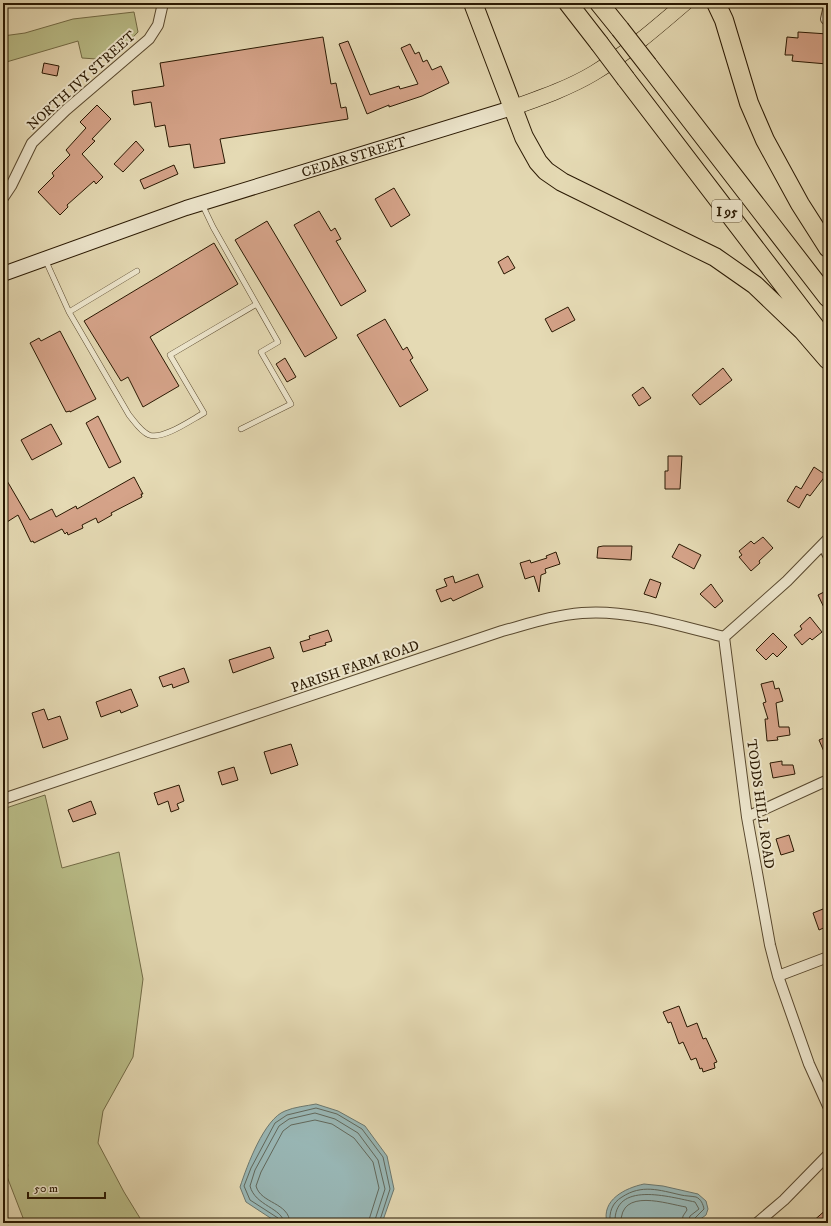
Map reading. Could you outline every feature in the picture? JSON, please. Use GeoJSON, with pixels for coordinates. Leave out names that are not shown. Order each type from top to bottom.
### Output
{"type":"FeatureCollection","features":[{"type":"Feature","properties":{"kind":"highway"},"geometry":{"type":"LineString","coordinates":[[473,3],[512,108],[531,151],[538,162],[554,178],[715,257],[755,285],[803,330],[828,360]]}},
{"type":"Feature","properties":{"kind":"highway","name":"I 95"},"geometry":{"type":"LineString","coordinates":[[568,3],[828,344]]}},
{"type":"Feature","properties":{"kind":"highway","name":"I 95"},"geometry":{"type":"LineString","coordinates":[[599,3],[828,298]]}},
{"type":"Feature","properties":{"kind":"highway"},"geometry":{"type":"LineString","coordinates":[[716,3],[724,20],[749,103],[765,140],[783,175],[828,248]]}},
{"type":"Feature","properties":{"kind":"main road","name":"CEDAR STREET"},"geometry":{"type":"LineString","coordinates":[[3,274],[202,203],[512,108],[548,95],[593,73],[629,49],[685,3]]}},
{"type":"Feature","properties":{"kind":"street","name":"NORTH IVY STREET"},"geometry":{"type":"LineString","coordinates":[[3,198],[11,186],[32,143],[66,110],[149,39],[158,25],[163,3]]}},
{"type":"Feature","properties":{"kind":"street"},"geometry":{"type":"LineString","coordinates":[[826,542],[828,555]]}},
{"type":"Feature","properties":{"kind":"street"},"geometry":{"type":"LineString","coordinates":[[724,637],[788,581],[826,542]]}},
{"type":"Feature","properties":{"kind":"street","name":"PARISH FARM ROAD"},"geometry":{"type":"LineString","coordinates":[[3,799],[502,631],[539,621],[582,613],[609,613],[650,620],[724,637]]}},
{"type":"Feature","properties":{"kind":"street","name":"TODDS HILL ROAD"},"geometry":{"type":"LineString","coordinates":[[724,637],[747,817],[770,945],[778,976],[809,1064],[828,1106]]}},
{"type":"Feature","properties":{"kind":"street"},"geometry":{"type":"LineString","coordinates":[[747,817],[828,780]]}},
{"type":"Feature","properties":{"kind":"street"},"geometry":{"type":"LineString","coordinates":[[778,976],[828,957]]}},
{"type":"Feature","properties":{"kind":"street"},"geometry":{"type":"LineString","coordinates":[[757,1223],[784,1200],[828,1156]]}},
{"type":"Feature","properties":{"kind":"lane"},"geometry":{"type":"LineString","coordinates":[[202,203],[256,305],[278,342],[261,352],[291,404],[241,429]]}},
{"type":"Feature","properties":{"kind":"lane"},"geometry":{"type":"LineString","coordinates":[[45,259],[69,312],[129,415],[138,427],[150,435],[163,436],[204,413],[170,355],[256,305]]}},
{"type":"Feature","properties":{"kind":"lane"},"geometry":{"type":"LineString","coordinates":[[69,312],[137,271]]}},
{"type":"Feature","properties":{"kind":"green space"},"geometry":{"type":"Polygon","coordinates":[[[134,12],[138,32],[111,60],[82,58],[78,41],[3,63],[3,36],[25,33],[73,19],[134,12]]]}},
{"type":"Feature","properties":{"kind":"green space"},"geometry":{"type":"Polygon","coordinates":[[[45,795],[62,868],[119,852],[143,979],[133,1057],[103,1111],[98,1143],[124,1192],[143,1223],[25,1223],[6,1174],[8,1165],[3,1155],[3,809],[45,795]]]}},
{"type":"Feature","properties":{"kind":"water"},"geometry":{"type":"Polygon","coordinates":[[[316,1104],[338,1111],[365,1126],[387,1156],[394,1189],[382,1223],[278,1223],[246,1202],[240,1187],[257,1144],[270,1123],[285,1111],[316,1104]]]}},
{"type":"Feature","properties":{"kind":"water"},"geometry":{"type":"Polygon","coordinates":[[[644,1184],[663,1186],[698,1194],[706,1201],[708,1209],[706,1215],[695,1223],[607,1223],[606,1215],[608,1208],[616,1196],[629,1189],[644,1184]]]}},
{"type":"Feature","properties":{"kind":"building"},"geometry":{"type":"Polygon","coordinates":[[[798,32],[828,34],[827,64],[792,61],[793,55],[785,55],[787,37],[798,38],[798,32]]]}},
{"type":"Feature","properties":{"kind":"building"},"geometry":{"type":"Polygon","coordinates":[[[323,37],[331,84],[336,83],[341,108],[346,107],[348,119],[220,139],[225,163],[194,168],[190,144],[169,147],[165,125],[155,127],[151,102],[134,105],[132,91],[164,86],[160,63],[323,37]]]}},
{"type":"Feature","properties":{"kind":"building"},"geometry":{"type":"Polygon","coordinates":[[[348,41],[370,95],[399,86],[400,89],[418,84],[401,48],[410,44],[415,54],[419,52],[423,62],[427,60],[432,70],[441,66],[449,83],[422,96],[389,107],[389,105],[367,114],[339,44],[348,41]]]}},
{"type":"Feature","properties":{"kind":"building"},"geometry":{"type":"Polygon","coordinates":[[[44,63],[59,66],[57,76],[42,73],[44,63]]]}},
{"type":"Feature","properties":{"kind":"building"},"geometry":{"type":"Polygon","coordinates":[[[97,105],[111,119],[92,139],[95,141],[82,154],[103,177],[96,184],[94,181],[67,205],[68,207],[60,215],[38,192],[54,176],[52,173],[70,155],[66,150],[86,128],[80,122],[97,105]]]}},
{"type":"Feature","properties":{"kind":"building"},"geometry":{"type":"Polygon","coordinates":[[[136,141],[144,150],[123,172],[114,164],[136,141]]]}},
{"type":"Feature","properties":{"kind":"building"},"geometry":{"type":"Polygon","coordinates":[[[174,165],[178,174],[144,189],[140,180],[174,165]]]}},
{"type":"Feature","properties":{"kind":"building"},"geometry":{"type":"Polygon","coordinates":[[[394,188],[410,215],[391,227],[375,199],[394,188]]]}},
{"type":"Feature","properties":{"kind":"building"},"geometry":{"type":"Polygon","coordinates":[[[319,211],[331,231],[335,228],[341,239],[336,241],[366,291],[341,306],[294,225],[319,211]]]}},
{"type":"Feature","properties":{"kind":"building"},"geometry":{"type":"Polygon","coordinates":[[[267,221],[337,338],[305,357],[235,240],[267,221]]]}},
{"type":"Feature","properties":{"kind":"building"},"geometry":{"type":"Polygon","coordinates":[[[214,243],[238,284],[150,337],[179,386],[143,407],[128,377],[121,381],[84,321],[214,243]]]}},
{"type":"Feature","properties":{"kind":"building"},"geometry":{"type":"Polygon","coordinates":[[[508,256],[515,268],[504,274],[498,262],[508,256]]]}},
{"type":"Feature","properties":{"kind":"building"},"geometry":{"type":"Polygon","coordinates":[[[568,307],[575,320],[552,332],[545,319],[568,307]]]}},
{"type":"Feature","properties":{"kind":"building"},"geometry":{"type":"Polygon","coordinates":[[[385,319],[403,350],[407,347],[413,358],[410,360],[428,390],[400,407],[357,335],[385,319]]]}},
{"type":"Feature","properties":{"kind":"building"},"geometry":{"type":"Polygon","coordinates":[[[60,331],[96,399],[70,412],[66,412],[30,343],[39,338],[41,341],[60,331]]]}},
{"type":"Feature","properties":{"kind":"building"},"geometry":{"type":"Polygon","coordinates":[[[285,358],[296,377],[287,382],[276,364],[285,358]]]}},
{"type":"Feature","properties":{"kind":"building"},"geometry":{"type":"Polygon","coordinates":[[[723,368],[732,380],[700,405],[692,395],[723,368]]]}},
{"type":"Feature","properties":{"kind":"building"},"geometry":{"type":"Polygon","coordinates":[[[643,387],[651,398],[639,406],[632,395],[643,387]]]}},
{"type":"Feature","properties":{"kind":"building"},"geometry":{"type":"Polygon","coordinates":[[[98,416],[121,462],[109,468],[86,423],[98,416]]]}},
{"type":"Feature","properties":{"kind":"building"},"geometry":{"type":"Polygon","coordinates":[[[51,424],[62,444],[32,460],[21,440],[51,424]]]}},
{"type":"Feature","properties":{"kind":"building"},"geometry":{"type":"Polygon","coordinates":[[[668,456],[682,456],[680,489],[665,489],[665,471],[668,471],[668,456]]]}},
{"type":"Feature","properties":{"kind":"building"},"geometry":{"type":"Polygon","coordinates":[[[814,467],[826,475],[810,496],[807,494],[799,508],[787,501],[796,486],[801,489],[814,467]]]}},
{"type":"Feature","properties":{"kind":"building"},"geometry":{"type":"Polygon","coordinates":[[[3,474],[30,520],[52,509],[56,517],[76,506],[77,509],[134,477],[143,494],[141,494],[142,497],[111,513],[112,515],[98,523],[96,518],[82,525],[83,528],[68,535],[67,532],[65,534],[62,529],[34,543],[33,541],[31,542],[18,515],[7,522],[3,515],[3,474]]]}},
{"type":"Feature","properties":{"kind":"building"},"geometry":{"type":"Polygon","coordinates":[[[763,537],[773,548],[751,571],[739,557],[742,555],[739,551],[751,541],[754,544],[763,537]]]}},
{"type":"Feature","properties":{"kind":"building"},"geometry":{"type":"Polygon","coordinates":[[[679,544],[701,555],[694,569],[672,557],[679,544]]]}},
{"type":"Feature","properties":{"kind":"building"},"geometry":{"type":"Polygon","coordinates":[[[632,546],[631,560],[597,558],[598,547],[632,546]]]}},
{"type":"Feature","properties":{"kind":"building"},"geometry":{"type":"Polygon","coordinates":[[[556,552],[560,564],[545,569],[546,573],[541,575],[539,592],[534,576],[525,579],[520,563],[530,560],[531,563],[547,558],[546,556],[556,552]]]}},
{"type":"Feature","properties":{"kind":"building"},"geometry":{"type":"Polygon","coordinates":[[[478,574],[483,587],[453,601],[451,598],[441,602],[436,590],[447,586],[444,579],[453,576],[455,583],[478,574]]]}},
{"type":"Feature","properties":{"kind":"building"},"geometry":{"type":"Polygon","coordinates":[[[650,579],[661,583],[656,598],[644,594],[650,579]]]}},
{"type":"Feature","properties":{"kind":"building"},"geometry":{"type":"Polygon","coordinates":[[[711,584],[723,601],[715,608],[700,594],[711,584]]]}},
{"type":"Feature","properties":{"kind":"building"},"geometry":{"type":"Polygon","coordinates":[[[828,590],[828,616],[818,595],[828,590]]]}},
{"type":"Feature","properties":{"kind":"building"},"geometry":{"type":"Polygon","coordinates":[[[810,617],[822,632],[812,640],[810,638],[802,645],[794,635],[802,629],[800,626],[810,617]]]}},
{"type":"Feature","properties":{"kind":"building"},"geometry":{"type":"Polygon","coordinates":[[[328,630],[332,641],[325,643],[326,645],[303,652],[300,642],[310,639],[309,636],[328,630]]]}},
{"type":"Feature","properties":{"kind":"building"},"geometry":{"type":"Polygon","coordinates":[[[773,633],[787,647],[777,657],[773,653],[766,660],[756,650],[773,633]]]}},
{"type":"Feature","properties":{"kind":"building"},"geometry":{"type":"Polygon","coordinates":[[[270,647],[274,658],[233,673],[229,660],[270,647]]]}},
{"type":"Feature","properties":{"kind":"building"},"geometry":{"type":"Polygon","coordinates":[[[184,668],[189,682],[173,688],[172,684],[163,687],[159,677],[184,668]]]}},
{"type":"Feature","properties":{"kind":"building"},"geometry":{"type":"Polygon","coordinates":[[[773,681],[775,689],[779,688],[783,701],[776,703],[779,727],[789,727],[790,735],[777,737],[778,740],[767,741],[765,719],[768,719],[763,703],[766,702],[761,684],[773,681]]]}},
{"type":"Feature","properties":{"kind":"building"},"geometry":{"type":"Polygon","coordinates":[[[131,689],[138,706],[121,713],[120,710],[101,717],[96,702],[131,689]]]}},
{"type":"Feature","properties":{"kind":"building"},"geometry":{"type":"Polygon","coordinates":[[[44,709],[48,720],[60,716],[68,739],[43,748],[32,713],[44,709]]]}},
{"type":"Feature","properties":{"kind":"building"},"geometry":{"type":"Polygon","coordinates":[[[828,736],[828,761],[819,740],[828,736]]]}},
{"type":"Feature","properties":{"kind":"building"},"geometry":{"type":"Polygon","coordinates":[[[291,744],[298,765],[271,774],[264,752],[291,744]]]}},
{"type":"Feature","properties":{"kind":"building"},"geometry":{"type":"Polygon","coordinates":[[[782,761],[782,765],[793,765],[795,774],[773,778],[770,763],[782,761]]]}},
{"type":"Feature","properties":{"kind":"building"},"geometry":{"type":"Polygon","coordinates":[[[234,767],[238,780],[222,785],[218,772],[234,767]]]}},
{"type":"Feature","properties":{"kind":"building"},"geometry":{"type":"Polygon","coordinates":[[[179,785],[184,801],[177,804],[179,809],[171,812],[168,801],[158,805],[154,793],[179,785]]]}},
{"type":"Feature","properties":{"kind":"building"},"geometry":{"type":"Polygon","coordinates":[[[91,801],[96,814],[73,822],[68,810],[91,801]]]}},
{"type":"Feature","properties":{"kind":"building"},"geometry":{"type":"Polygon","coordinates":[[[789,835],[794,851],[781,855],[776,839],[789,835]]]}},
{"type":"Feature","properties":{"kind":"building"},"geometry":{"type":"Polygon","coordinates":[[[828,907],[828,926],[819,930],[813,913],[828,907]]]}},
{"type":"Feature","properties":{"kind":"building"},"geometry":{"type":"Polygon","coordinates":[[[679,1006],[687,1027],[697,1023],[703,1039],[706,1038],[717,1062],[714,1063],[715,1068],[703,1072],[702,1068],[700,1069],[696,1058],[691,1060],[683,1042],[679,1044],[671,1022],[668,1023],[663,1012],[679,1006]]]}},
{"type":"Feature","properties":{"kind":"building"},"geometry":{"type":"Polygon","coordinates":[[[828,1208],[828,1223],[811,1223],[828,1208]]]}}]}
